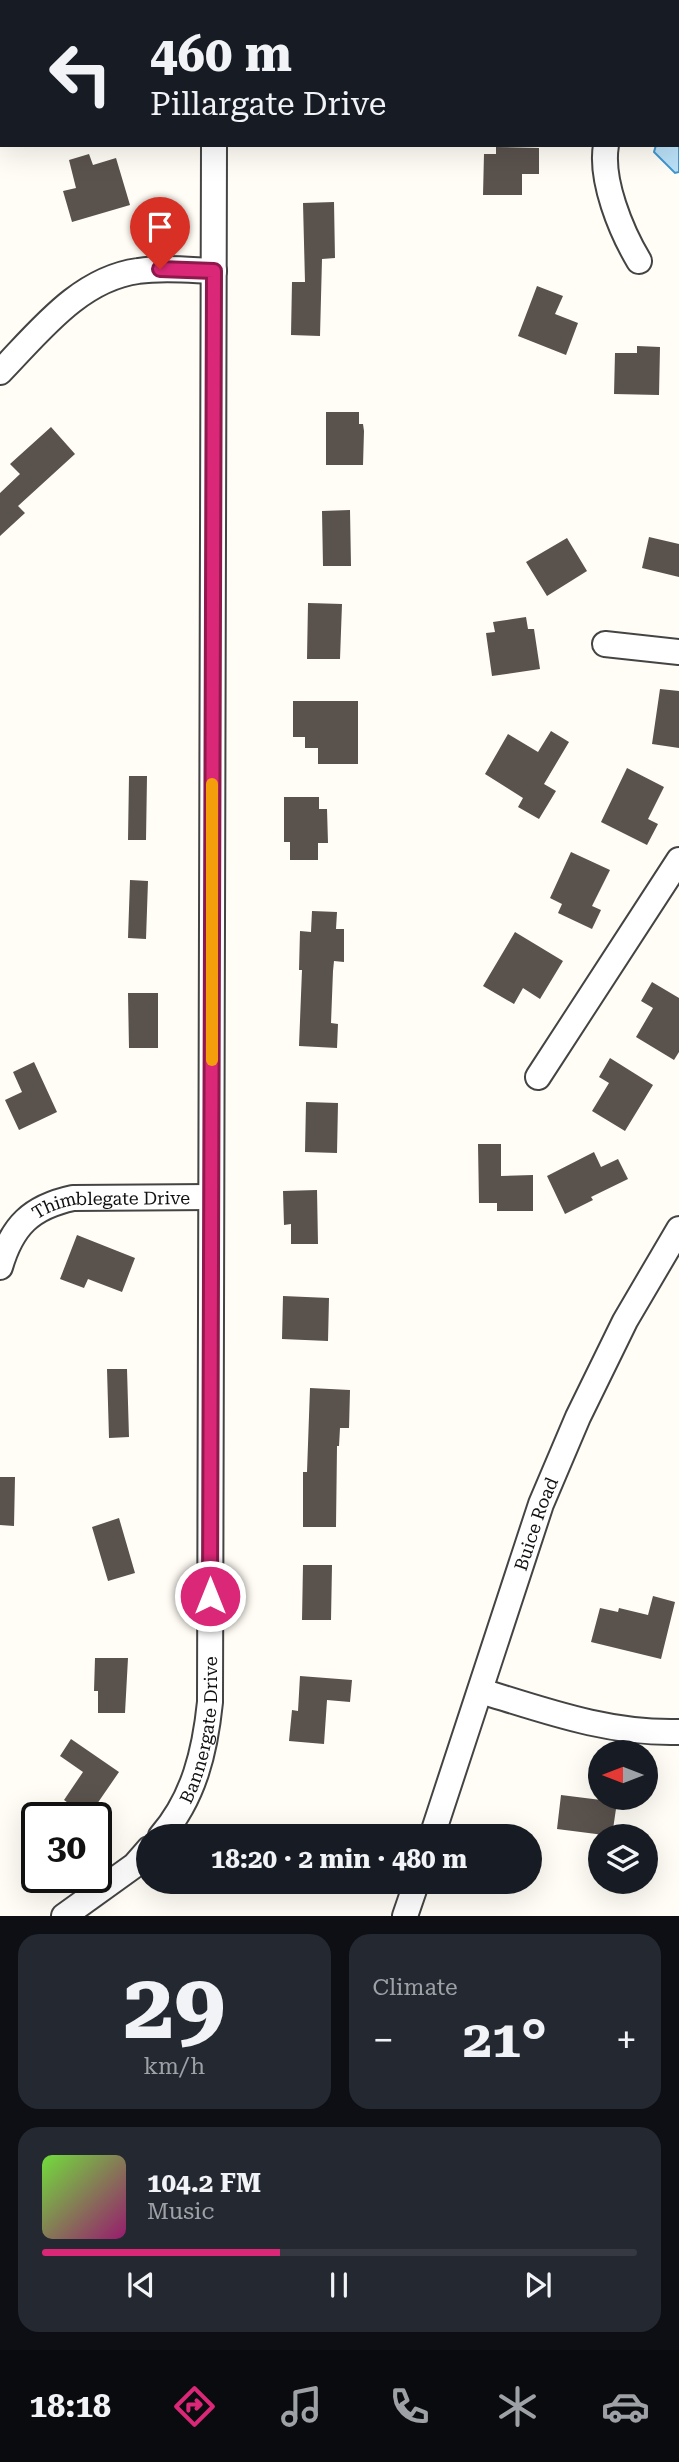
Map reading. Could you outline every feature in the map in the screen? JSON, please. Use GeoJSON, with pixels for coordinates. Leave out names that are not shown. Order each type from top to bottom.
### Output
{"type":"FeatureCollection","features":[{"type":"Feature","properties":{"kind":"street","name":"Bannergate Drive"},"geometry":{"type":"LineString","coordinates":[[169,1824],[184,1802],[197,1774],[207,1737],[210,1702],[214,147]]}},
{"type":"Feature","properties":{"kind":"street"},"geometry":{"type":"LineString","coordinates":[[606,147],[605,168],[618,217],[639,261]]}},
{"type":"Feature","properties":{"kind":"street"},"geometry":{"type":"LineString","coordinates":[[0,372],[78,295],[108,279],[136,271],[160,269],[214,271]]}},
{"type":"Feature","properties":{"kind":"street"},"geometry":{"type":"LineString","coordinates":[[605,644],[679,652]]}},
{"type":"Feature","properties":{"kind":"street"},"geometry":{"type":"LineString","coordinates":[[538,1077],[679,860]]}},
{"type":"Feature","properties":{"kind":"street","name":"Thimblegate Drive"},"geometry":{"type":"LineString","coordinates":[[0,1267],[6,1247],[16,1230],[30,1216],[53,1202],[73,1198],[211,1197]]}},
{"type":"Feature","properties":{"kind":"street","name":"Buice Road"},"geometry":{"type":"LineString","coordinates":[[436,1824],[541,1504],[578,1417],[625,1321],[679,1229]]}},
{"type":"Feature","properties":{"kind":"street"},"geometry":{"type":"LineString","coordinates":[[481,1691],[580,1722],[614,1729],[655,1733],[679,1732]]}},
{"type":"Feature","properties":{"kind":"street"},"geometry":{"type":"LineString","coordinates":[[64,1916],[136,1864]]}},
{"type":"Feature","properties":{"kind":"street"},"geometry":{"type":"LineString","coordinates":[[405,1916],[413,1894]]}},
{"type":"Feature","properties":{"kind":"water"},"geometry":{"type":"Polygon","coordinates":[[[655,147],[679,147],[679,172],[675,173],[654,152],[655,147]]]}},
{"type":"Feature","properties":{"kind":"building"},"geometry":{"type":"Polygon","coordinates":[[[496,147],[539,148],[539,174],[522,174],[522,195],[483,195],[484,154],[496,154],[496,147]]]}},
{"type":"Feature","properties":{"kind":"building"},"geometry":{"type":"Polygon","coordinates":[[[89,154],[93,165],[116,158],[130,205],[72,222],[63,191],[76,188],[69,160],[89,154]]]}},
{"type":"Feature","properties":{"kind":"building"},"geometry":{"type":"Polygon","coordinates":[[[334,202],[335,258],[322,259],[320,336],[291,335],[292,282],[305,282],[303,203],[334,202]]]}},
{"type":"Feature","properties":{"kind":"building"},"geometry":{"type":"Polygon","coordinates":[[[537,286],[563,296],[555,314],[578,323],[566,355],[518,336],[537,286]]]}},
{"type":"Feature","properties":{"kind":"building"},"geometry":{"type":"Polygon","coordinates":[[[637,346],[660,347],[659,395],[614,394],[615,353],[637,353],[637,346]]]}},
{"type":"Feature","properties":{"kind":"building"},"geometry":{"type":"Polygon","coordinates":[[[326,412],[359,412],[359,424],[363,424],[364,431],[363,465],[326,465],[326,412]]]}},
{"type":"Feature","properties":{"kind":"building"},"geometry":{"type":"Polygon","coordinates":[[[51,427],[75,454],[18,506],[25,513],[0,536],[0,493],[20,474],[10,464],[51,427]]]}},
{"type":"Feature","properties":{"kind":"building"},"geometry":{"type":"Polygon","coordinates":[[[350,510],[351,566],[323,566],[322,511],[350,510]]]}},
{"type":"Feature","properties":{"kind":"building"},"geometry":{"type":"Polygon","coordinates":[[[649,537],[679,544],[679,577],[642,568],[649,537]]]}},
{"type":"Feature","properties":{"kind":"building"},"geometry":{"type":"Polygon","coordinates":[[[567,538],[587,571],[547,596],[526,562],[567,538]]]}},
{"type":"Feature","properties":{"kind":"building"},"geometry":{"type":"Polygon","coordinates":[[[308,603],[342,604],[340,659],[307,659],[308,603]]]}},
{"type":"Feature","properties":{"kind":"building"},"geometry":{"type":"Polygon","coordinates":[[[526,617],[528,629],[534,629],[540,669],[492,676],[486,633],[495,632],[493,622],[526,617]]]}},
{"type":"Feature","properties":{"kind":"building"},"geometry":{"type":"Polygon","coordinates":[[[660,689],[679,691],[679,748],[652,744],[660,689]]]}},
{"type":"Feature","properties":{"kind":"building"},"geometry":{"type":"Polygon","coordinates":[[[293,701],[358,701],[358,764],[318,764],[318,748],[305,748],[305,737],[293,737],[293,701]]]}},
{"type":"Feature","properties":{"kind":"building"},"geometry":{"type":"Polygon","coordinates":[[[551,731],[569,742],[544,784],[556,791],[539,819],[518,807],[523,798],[485,774],[508,734],[538,752],[551,731]]]}},
{"type":"Feature","properties":{"kind":"building"},"geometry":{"type":"Polygon","coordinates":[[[627,768],[664,787],[648,819],[658,824],[647,845],[601,822],[627,768]]]}},
{"type":"Feature","properties":{"kind":"building"},"geometry":{"type":"Polygon","coordinates":[[[129,776],[147,776],[146,840],[128,840],[129,776]]]}},
{"type":"Feature","properties":{"kind":"building"},"geometry":{"type":"Polygon","coordinates":[[[284,797],[319,797],[319,809],[327,809],[328,843],[318,843],[318,860],[290,860],[290,842],[284,842],[284,797]]]}},
{"type":"Feature","properties":{"kind":"building"},"geometry":{"type":"Polygon","coordinates":[[[571,852],[610,870],[592,906],[601,910],[592,929],[558,913],[562,904],[550,898],[571,852]]]}},
{"type":"Feature","properties":{"kind":"building"},"geometry":{"type":"Polygon","coordinates":[[[130,880],[148,881],[146,939],[128,938],[130,880]]]}},
{"type":"Feature","properties":{"kind":"building"},"geometry":{"type":"Polygon","coordinates":[[[312,911],[337,912],[336,929],[344,929],[344,962],[334,961],[333,971],[331,1023],[338,1024],[337,1048],[299,1046],[302,970],[299,970],[300,931],[311,932],[312,911]]]}},
{"type":"Feature","properties":{"kind":"building"},"geometry":{"type":"Polygon","coordinates":[[[515,932],[563,961],[540,999],[523,988],[514,1004],[483,986],[515,932]]]}},
{"type":"Feature","properties":{"kind":"building"},"geometry":{"type":"Polygon","coordinates":[[[652,982],[679,998],[679,1052],[674,1060],[636,1037],[653,1008],[641,1001],[652,982]]]}},
{"type":"Feature","properties":{"kind":"building"},"geometry":{"type":"Polygon","coordinates":[[[128,993],[158,993],[158,1048],[129,1048],[128,993]]]}},
{"type":"Feature","properties":{"kind":"building"},"geometry":{"type":"Polygon","coordinates":[[[610,1058],[653,1085],[625,1131],[592,1111],[609,1083],[599,1077],[610,1058]]]}},
{"type":"Feature","properties":{"kind":"building"},"geometry":{"type":"Polygon","coordinates":[[[34,1062],[57,1112],[19,1130],[5,1100],[22,1092],[13,1072],[34,1062]]]}},
{"type":"Feature","properties":{"kind":"building"},"geometry":{"type":"Polygon","coordinates":[[[306,1102],[338,1103],[337,1153],[305,1152],[306,1102]]]}},
{"type":"Feature","properties":{"kind":"building"},"geometry":{"type":"Polygon","coordinates":[[[478,1144],[501,1144],[501,1176],[533,1175],[533,1211],[497,1211],[497,1203],[479,1203],[478,1144]]]}},
{"type":"Feature","properties":{"kind":"building"},"geometry":{"type":"Polygon","coordinates":[[[594,1152],[601,1167],[618,1159],[628,1179],[591,1197],[593,1200],[565,1214],[547,1176],[594,1152]]]}},
{"type":"Feature","properties":{"kind":"building"},"geometry":{"type":"Polygon","coordinates":[[[317,1190],[318,1244],[291,1244],[291,1224],[284,1225],[283,1191],[317,1190]]]}},
{"type":"Feature","properties":{"kind":"building"},"geometry":{"type":"Polygon","coordinates":[[[77,1235],[135,1258],[122,1292],[88,1279],[84,1288],[60,1279],[77,1235]]]}},
{"type":"Feature","properties":{"kind":"building"},"geometry":{"type":"Polygon","coordinates":[[[283,1296],[329,1298],[328,1341],[282,1339],[283,1296]]]}},
{"type":"Feature","properties":{"kind":"building"},"geometry":{"type":"Polygon","coordinates":[[[107,1369],[127,1369],[129,1437],[109,1438],[107,1369]]]}},
{"type":"Feature","properties":{"kind":"building"},"geometry":{"type":"Polygon","coordinates":[[[310,1388],[350,1390],[349,1428],[340,1428],[337,1446],[336,1527],[303,1527],[303,1472],[307,1472],[310,1388]]]}},
{"type":"Feature","properties":{"kind":"building"},"geometry":{"type":"Polygon","coordinates":[[[0,1477],[15,1477],[14,1526],[0,1525],[0,1477]]]}},
{"type":"Feature","properties":{"kind":"building"},"geometry":{"type":"Polygon","coordinates":[[[119,1518],[135,1573],[108,1581],[92,1527],[119,1518]]]}},
{"type":"Feature","properties":{"kind":"building"},"geometry":{"type":"Polygon","coordinates":[[[303,1565],[332,1565],[331,1620],[302,1620],[303,1565]]]}},
{"type":"Feature","properties":{"kind":"building"},"geometry":{"type":"Polygon","coordinates":[[[653,1596],[675,1602],[661,1659],[591,1642],[600,1608],[618,1612],[619,1608],[648,1615],[653,1596]]]}},
{"type":"Feature","properties":{"kind":"building"},"geometry":{"type":"Polygon","coordinates":[[[95,1658],[128,1658],[125,1713],[98,1713],[98,1691],[94,1691],[95,1658]]]}},
{"type":"Feature","properties":{"kind":"building"},"geometry":{"type":"Polygon","coordinates":[[[300,1676],[352,1680],[350,1702],[327,1700],[324,1744],[289,1741],[292,1710],[298,1711],[300,1676]]]}},
{"type":"Feature","properties":{"kind":"building"},"geometry":{"type":"Polygon","coordinates":[[[71,1739],[119,1772],[98,1802],[67,1802],[64,1800],[83,1772],[60,1756],[71,1739]]]}},
{"type":"Feature","properties":{"kind":"building"},"geometry":{"type":"Polygon","coordinates":[[[561,1795],[588,1798],[588,1810],[616,1810],[614,1824],[588,1824],[588,1833],[557,1829],[561,1795]]]}},
{"type":"Feature","properties":{"kind":"slow traffic"},"geometry":{"type":"LineString","coordinates":[[212,784],[212,1060]]}},
{"type":"Feature","properties":{"kind":"route"},"geometry":{"type":"LineString","coordinates":[[160,269],[214,271],[210,1596]]}}]}
